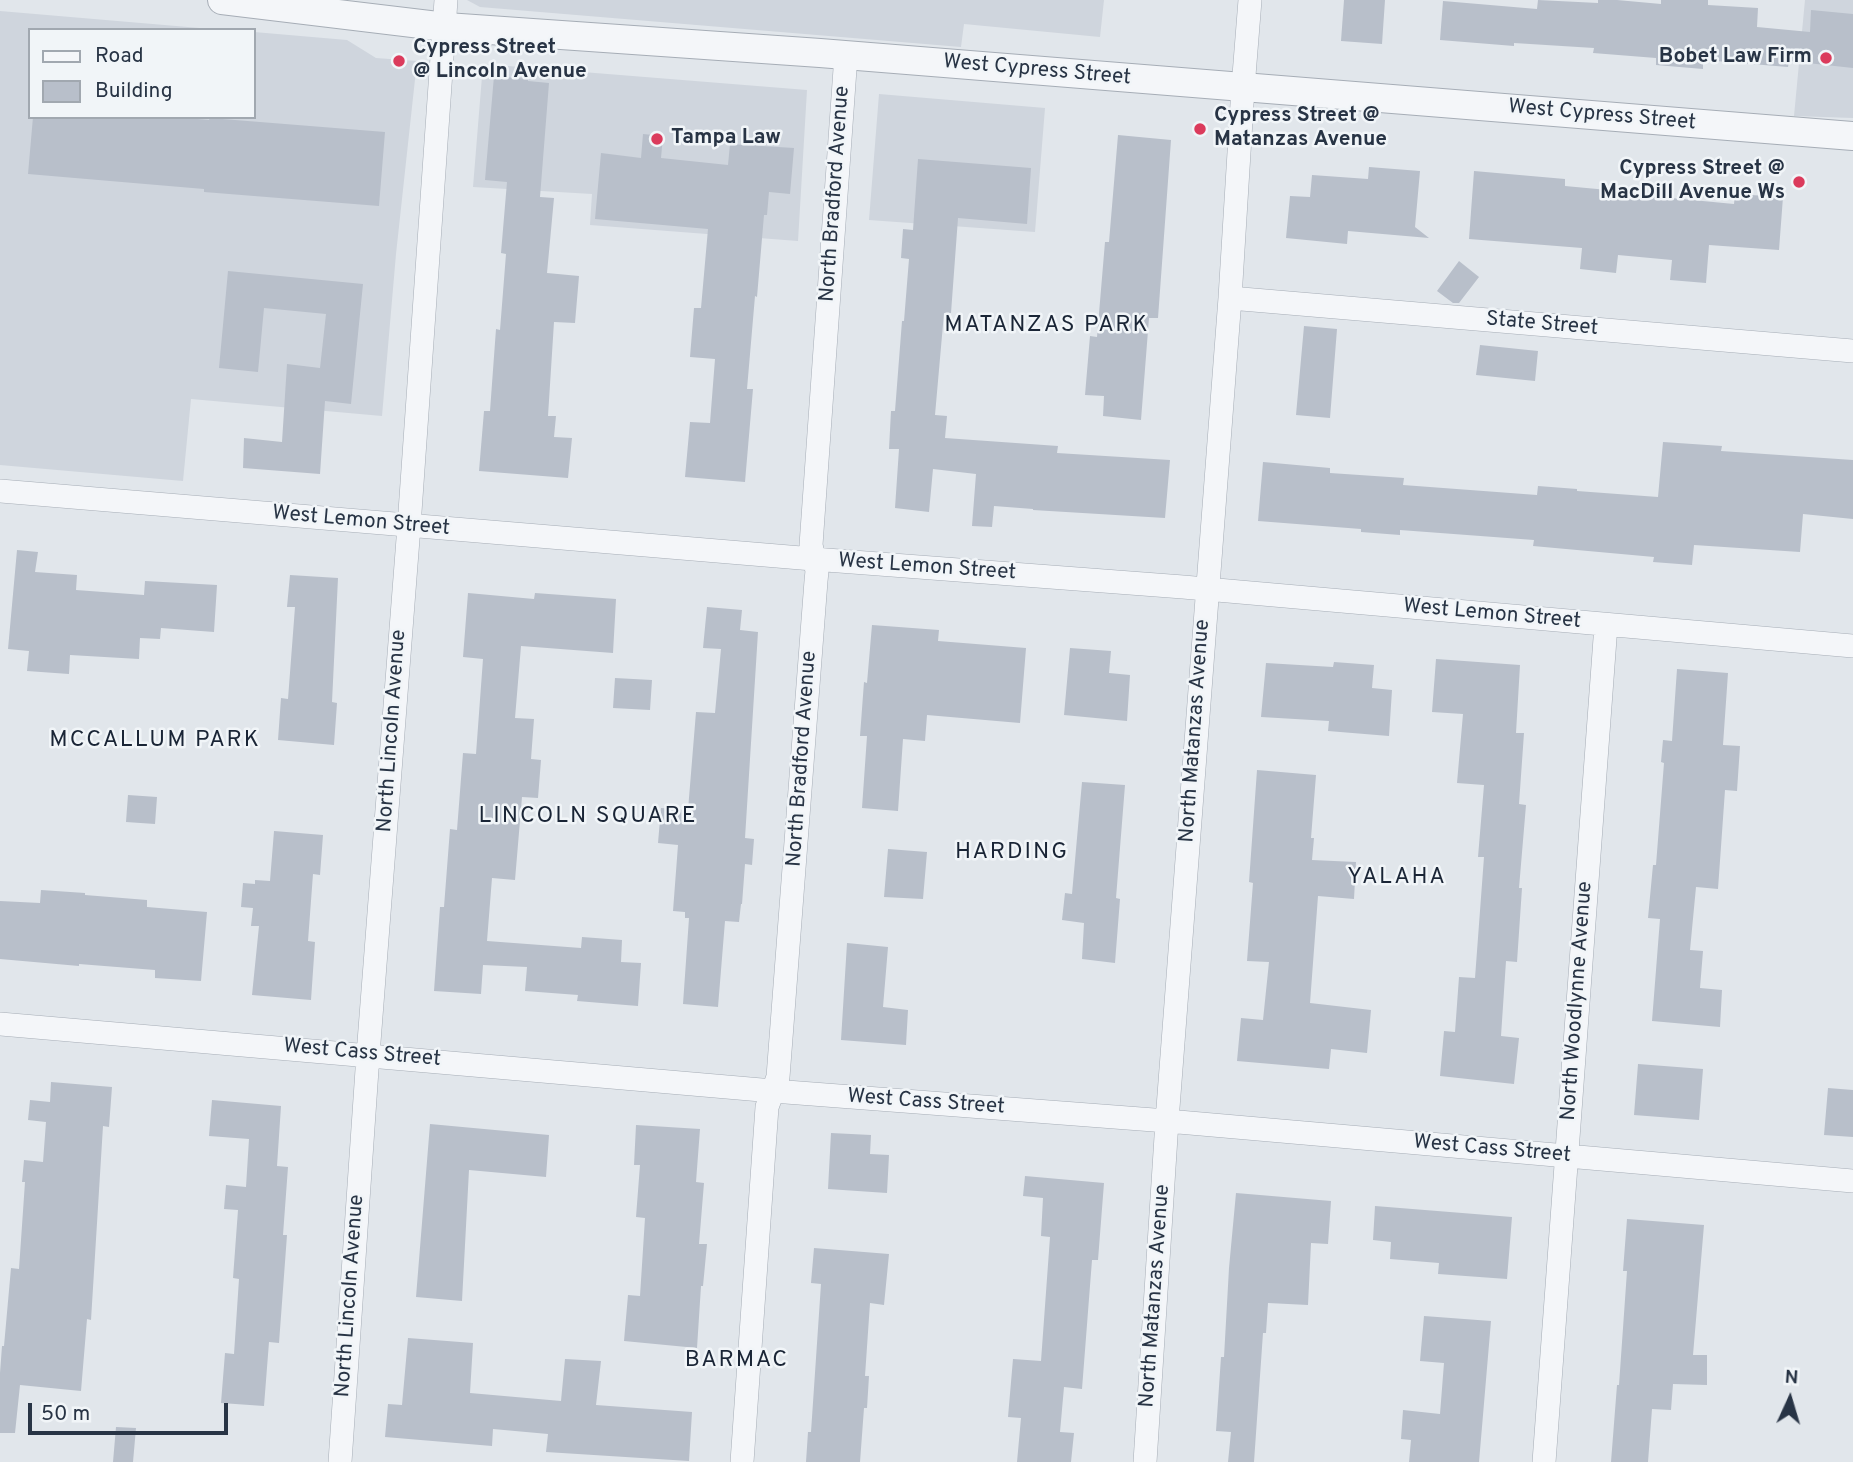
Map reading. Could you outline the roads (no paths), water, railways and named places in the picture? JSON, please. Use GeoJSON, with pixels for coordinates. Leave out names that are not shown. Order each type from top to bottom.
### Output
{"type":"FeatureCollection","features":[{"type":"Feature","properties":{"kind":"street","name":"West Cypress Street"},"geometry":{"type":"LineString","coordinates":[[222,0],[446,13],[846,55],[1853,136]]}},
{"type":"Feature","properties":{"kind":"street","name":"North Matanzas Avenue"},"geometry":{"type":"LineString","coordinates":[[1145,1462],[1167,1121],[1250,0]]}},
{"type":"Feature","properties":{"kind":"street","name":"North Lincoln Avenue"},"geometry":{"type":"LineString","coordinates":[[340,1462],[446,13]]}},
{"type":"Feature","properties":{"kind":"street","name":"North Bradford Avenue"},"geometry":{"type":"LineString","coordinates":[[742,1462],[767,1107],[778,1077],[817,571],[811,545],[846,55]]}},
{"type":"Feature","properties":{"kind":"street","name":"State Street"},"geometry":{"type":"LineString","coordinates":[[1230,298],[1853,351]]}},
{"type":"Feature","properties":{"kind":"street","name":"West Lemon Street"},"geometry":{"type":"LineString","coordinates":[[0,491],[1853,646]]}},
{"type":"Feature","properties":{"kind":"street","name":"North Woodlynne Avenue"},"geometry":{"type":"LineString","coordinates":[[1544,1462],[1606,625]]}},
{"type":"Feature","properties":{"kind":"street","name":"West Cass Street"},"geometry":{"type":"LineString","coordinates":[[0,1024],[1853,1181]]}},
{"type":"Feature","properties":{"kind":"place","name":"Bobet Law Firm"},"geometry":{"type":"Point","coordinates":[1826,58]}},
{"type":"Feature","properties":{"kind":"place","name":"Cypress Street @ Lincoln Avenue"},"geometry":{"type":"Point","coordinates":[399,61]}},
{"type":"Feature","properties":{"kind":"place","name":"Cypress Street @ Matanzas Avenue"},"geometry":{"type":"Point","coordinates":[1200,129]}},
{"type":"Feature","properties":{"kind":"place","name":"Tampa Law"},"geometry":{"type":"Point","coordinates":[657,139]}},
{"type":"Feature","properties":{"kind":"place","name":"Cypress Street @ MacDill Avenue Ws"},"geometry":{"type":"Point","coordinates":[1799,182]}},
{"type":"Feature","properties":{"kind":"district","name":"MATANZAS PARK"},"geometry":{"type":"Point","coordinates":[1047,326]}},
{"type":"Feature","properties":{"kind":"district","name":"MCCALLUM PARK"},"geometry":{"type":"Point","coordinates":[155,741]}},
{"type":"Feature","properties":{"kind":"district","name":"LINCOLN SQUARE"},"geometry":{"type":"Point","coordinates":[588,817]}},
{"type":"Feature","properties":{"kind":"district","name":"HARDING"},"geometry":{"type":"Point","coordinates":[1012,853]}},
{"type":"Feature","properties":{"kind":"district","name":"YALAHA"},"geometry":{"type":"Point","coordinates":[1397,878]}},
{"type":"Feature","properties":{"kind":"district","name":"BARMAC"},"geometry":{"type":"Point","coordinates":[737,1361]}}]}
